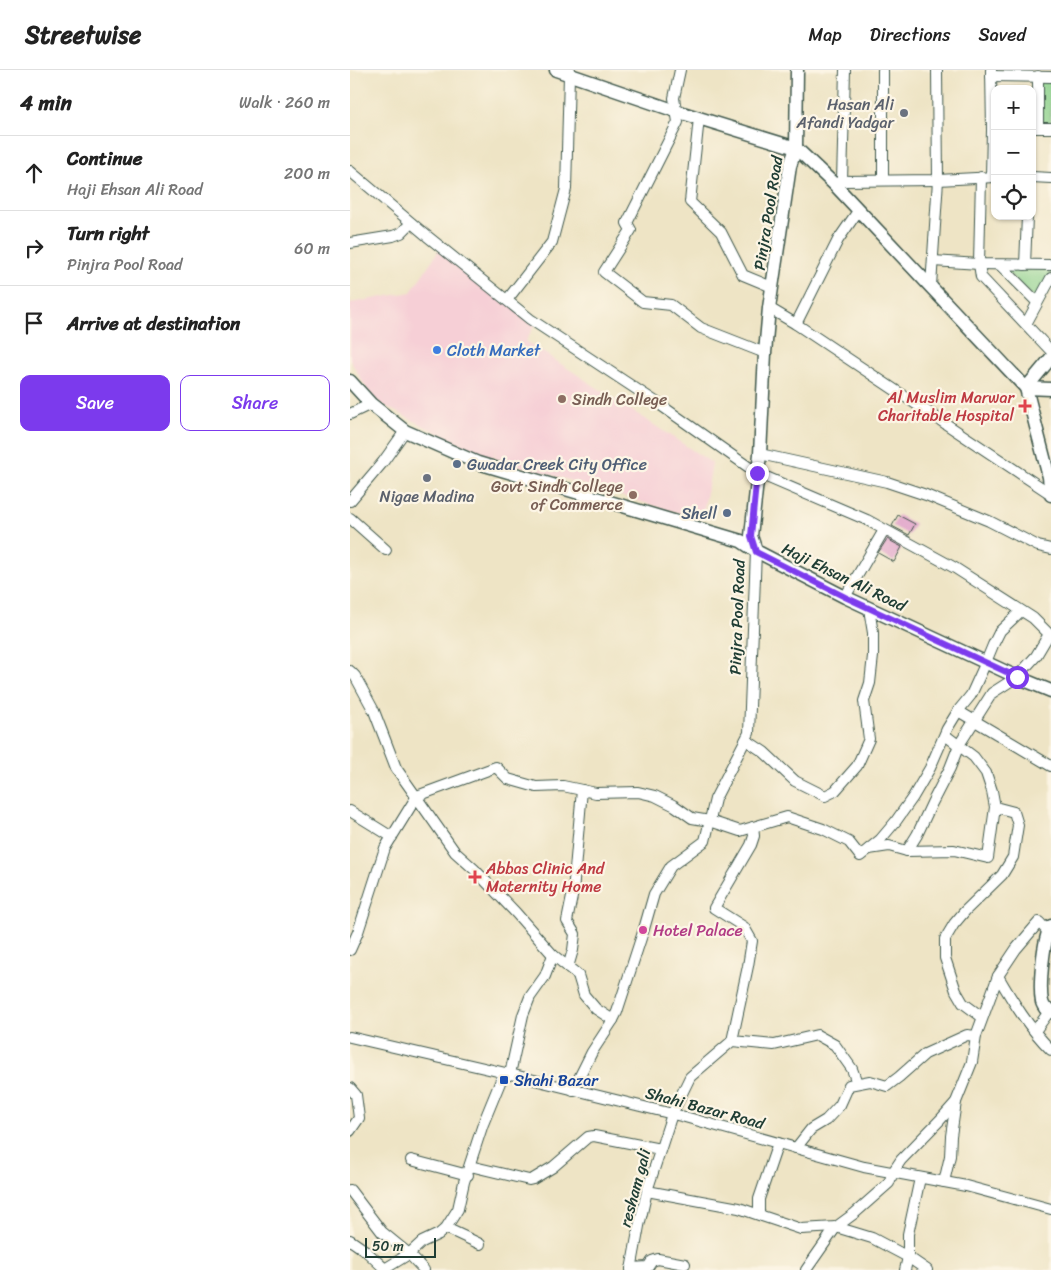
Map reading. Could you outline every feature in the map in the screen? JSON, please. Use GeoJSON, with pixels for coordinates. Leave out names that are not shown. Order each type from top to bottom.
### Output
{"type":"FeatureCollection","features":[{"type":"Feature","properties":{"kind":"street"},"geometry":{"type":"LineString","coordinates":[[680,70],[674,98],[678,122],[627,223],[631,230],[604,272],[643,302],[671,305],[701,328],[765,353]]}},
{"type":"Feature","properties":{"kind":"street","name":"Pinjra Pool Road"},"geometry":{"type":"LineString","coordinates":[[573,1090],[592,1052],[617,1012],[654,894],[671,866],[705,841],[715,799],[749,733],[756,552],[751,536],[760,454],[769,308],[790,166],[796,148],[797,70]]}},
{"type":"Feature","properties":{"kind":"street"},"geometry":{"type":"LineString","coordinates":[[838,182],[845,70]]}},
{"type":"Feature","properties":{"kind":"street"},"geometry":{"type":"LineString","coordinates":[[883,70],[883,180]]}},
{"type":"Feature","properties":{"kind":"street"},"geometry":{"type":"LineString","coordinates":[[932,286],[938,180],[938,70]]}},
{"type":"Feature","properties":{"kind":"street"},"geometry":{"type":"LineString","coordinates":[[507,300],[552,242],[566,189],[565,72],[676,111],[796,148],[838,182],[858,210],[932,286],[1026,388],[1047,457],[1051,494]]}},
{"type":"Feature","properties":{"kind":"street"},"geometry":{"type":"LineString","coordinates":[[991,73],[1051,77]]}},
{"type":"Feature","properties":{"kind":"street"},"geometry":{"type":"LineString","coordinates":[[1036,111],[1038,76]]}},
{"type":"Feature","properties":{"kind":"street"},"geometry":{"type":"LineString","coordinates":[[699,118],[690,202],[720,232],[743,275],[772,287]]}},
{"type":"Feature","properties":{"kind":"street"},"geometry":{"type":"LineString","coordinates":[[1036,128],[1051,128]]}},
{"type":"Feature","properties":{"kind":"street"},"geometry":{"type":"LineString","coordinates":[[991,154],[979,264],[981,277],[1051,351]]}},
{"type":"Feature","properties":{"kind":"street"},"geometry":{"type":"LineString","coordinates":[[350,171],[530,319],[659,404],[757,473],[867,520],[955,568],[1033,618],[1050,635],[1036,656],[1017,677],[992,693],[974,720],[959,745],[950,768],[917,835],[907,851]]}},
{"type":"Feature","properties":{"kind":"street"},"geometry":{"type":"LineString","coordinates":[[838,182],[989,177]]}},
{"type":"Feature","properties":{"kind":"street"},"geometry":{"type":"LineString","coordinates":[[1036,177],[1051,178]]}},
{"type":"Feature","properties":{"kind":"street"},"geometry":{"type":"LineString","coordinates":[[796,324],[838,240],[858,210]]}},
{"type":"Feature","properties":{"kind":"street"},"geometry":{"type":"LineString","coordinates":[[1026,265],[1027,220]]}},
{"type":"Feature","properties":{"kind":"street"},"geometry":{"type":"LineString","coordinates":[[350,243],[393,236],[411,223]]}},
{"type":"Feature","properties":{"kind":"street"},"geometry":{"type":"LineString","coordinates":[[933,261],[1000,265],[1051,265]]}},
{"type":"Feature","properties":{"kind":"street"},"geometry":{"type":"LineString","coordinates":[[1000,265],[1037,302]]}},
{"type":"Feature","properties":{"kind":"street"},"geometry":{"type":"LineString","coordinates":[[1026,324],[1051,278]]}},
{"type":"Feature","properties":{"kind":"street"},"geometry":{"type":"LineString","coordinates":[[769,308],[796,324],[1051,494]]}},
{"type":"Feature","properties":{"kind":"street"},"geometry":{"type":"LineString","coordinates":[[1026,388],[1051,358]]}},
{"type":"Feature","properties":{"kind":"street","name":"Haji Ehsan Ali Road"},"geometry":{"type":"LineString","coordinates":[[350,381],[371,404],[405,431],[478,463],[741,541],[756,552],[869,609],[1051,691]]}},
{"type":"Feature","properties":{"kind":"street"},"geometry":{"type":"LineString","coordinates":[[1026,388],[1051,389]]}},
{"type":"Feature","properties":{"kind":"street"},"geometry":{"type":"LineString","coordinates":[[350,414],[371,404]]}},
{"type":"Feature","properties":{"kind":"street"},"geometry":{"type":"LineString","coordinates":[[350,501],[383,462],[405,431]]}},
{"type":"Feature","properties":{"kind":"street"},"geometry":{"type":"LineString","coordinates":[[760,454],[887,482],[926,495],[989,521],[1038,546],[1051,549]]}},
{"type":"Feature","properties":{"kind":"street"},"geometry":{"type":"LineString","coordinates":[[350,518],[386,550]]}},
{"type":"Feature","properties":{"kind":"street"},"geometry":{"type":"LineString","coordinates":[[845,597],[884,530]]}},
{"type":"Feature","properties":{"kind":"street"},"geometry":{"type":"LineString","coordinates":[[746,740],[764,752],[795,781],[825,796],[835,791],[857,766],[869,739],[864,701],[870,683],[872,656],[873,633],[869,609]]}},
{"type":"Feature","properties":{"kind":"street"},"geometry":{"type":"LineString","coordinates":[[350,950],[358,932],[385,848],[417,796],[496,767],[508,780],[536,786],[563,786],[596,793],[638,792],[655,796],[676,806],[692,818],[710,821],[740,831],[787,817],[822,829],[849,842],[860,856],[880,840],[914,797],[958,711],[971,695],[992,645],[1000,631],[1021,611]]}},
{"type":"Feature","properties":{"kind":"street"},"geometry":{"type":"LineString","coordinates":[[350,671],[374,711],[396,768],[455,852],[516,913],[552,955],[578,975],[584,995],[596,1009],[613,1020]]}},
{"type":"Feature","properties":{"kind":"street"},"geometry":{"type":"LineString","coordinates":[[958,711],[1051,766]]}},
{"type":"Feature","properties":{"kind":"street"},"geometry":{"type":"LineString","coordinates":[[869,849],[889,846],[907,851],[954,850],[988,858],[995,807],[986,773],[974,757],[945,735]]}},
{"type":"Feature","properties":{"kind":"street"},"geometry":{"type":"LineString","coordinates":[[568,967],[575,934],[567,921],[573,892],[582,790]]}},
{"type":"Feature","properties":{"kind":"street"},"geometry":{"type":"LineString","coordinates":[[982,1017],[963,1003],[956,992],[945,958],[945,939],[965,911],[1002,875],[1013,857],[1018,825],[1014,812],[995,807]]}},
{"type":"Feature","properties":{"kind":"street"},"geometry":{"type":"LineString","coordinates":[[350,811],[392,837]]}},
{"type":"Feature","properties":{"kind":"street"},"geometry":{"type":"LineString","coordinates":[[754,826],[752,845],[714,908],[744,927],[752,941],[732,1041],[774,1045],[817,1035],[835,1045],[852,1069],[858,1084]]}},
{"type":"Feature","properties":{"kind":"street"},"geometry":{"type":"LineString","coordinates":[[944,1182],[950,1156],[956,1102],[972,1062],[976,1036],[982,1017],[998,976],[1016,949],[1039,922],[1050,931],[1043,954],[1041,995],[1042,1004],[1050,1011],[1035,1032]]}},
{"type":"Feature","properties":{"kind":"street"},"geometry":{"type":"LineString","coordinates":[[350,1240],[366,1251],[384,1270],[422,1242],[439,1234],[446,1228],[458,1209],[464,1182],[501,1080],[510,1074],[523,1014],[530,997],[545,976],[552,955]]}},
{"type":"Feature","properties":{"kind":"street"},"geometry":{"type":"LineString","coordinates":[[998,976],[1018,1009],[1051,1050]]}},
{"type":"Feature","properties":{"kind":"street"},"geometry":{"type":"LineString","coordinates":[[796,1148],[811,1129],[826,1120],[840,1105],[848,1085],[870,1081],[887,1086],[925,1054],[967,1035],[976,1036]]}},
{"type":"Feature","properties":{"kind":"street","name":"Shahi Bazar Road"},"geometry":{"type":"LineString","coordinates":[[350,1037],[672,1114],[864,1167],[966,1186],[1051,1209]]}},
{"type":"Feature","properties":{"kind":"street","name":"resham gali"},"geometry":{"type":"LineString","coordinates":[[631,1269],[647,1191],[672,1114],[690,1077],[732,1041]]}},
{"type":"Feature","properties":{"kind":"street"},"geometry":{"type":"LineString","coordinates":[[350,1088],[356,1095],[359,1118],[350,1131]]}},
{"type":"Feature","properties":{"kind":"street"},"geometry":{"type":"LineString","coordinates":[[806,1270],[836,1228],[889,1184],[893,1172],[901,1160],[956,1102]]}},
{"type":"Feature","properties":{"kind":"street"},"geometry":{"type":"LineString","coordinates":[[411,1160],[529,1180],[553,1167],[584,1140],[594,1136],[660,1149]]}},
{"type":"Feature","properties":{"kind":"street"},"geometry":{"type":"LineString","coordinates":[[762,1216],[759,1213],[759,1200],[778,1143]]}},
{"type":"Feature","properties":{"kind":"street"},"geometry":{"type":"LineString","coordinates":[[905,1270],[908,1257],[908,1234],[920,1178]]}},
{"type":"Feature","properties":{"kind":"street"},"geometry":{"type":"LineString","coordinates":[[350,1190],[382,1232],[424,1270]]}},
{"type":"Feature","properties":{"kind":"street"},"geometry":{"type":"LineString","coordinates":[[647,1191],[739,1208],[801,1229],[836,1228],[872,1238],[908,1257],[927,1270]]}},
{"type":"Feature","properties":{"kind":"street"},"geometry":{"type":"LineString","coordinates":[[446,1228],[480,1244]]}},
{"type":"Feature","properties":{"kind":"street"},"geometry":{"type":"LineString","coordinates":[[631,1269],[648,1267],[652,1261],[658,1259],[685,1264]]}},
{"type":"Feature","properties":{"kind":"shaded area"},"geometry":{"type":"Polygon","coordinates":[[[441,247],[536,323],[526,341],[712,463],[702,520],[494,458],[497,446],[493,458],[480,455],[373,400],[350,360],[350,303],[411,292],[441,247]]]}},
{"type":"Feature","properties":{"kind":"green space"},"geometry":{"type":"Polygon","coordinates":[[[1038,76],[1051,77],[1051,128],[1038,128],[1038,76]]]}},
{"type":"Feature","properties":{"kind":"green space"},"geometry":{"type":"Polygon","coordinates":[[[1000,265],[1051,265],[1051,278],[1037,302],[1000,265]]]}},
{"type":"Feature","properties":{"kind":"building"},"geometry":{"type":"Polygon","coordinates":[[[898,515],[915,524],[909,535],[892,526],[898,515]]]}},
{"type":"Feature","properties":{"kind":"building"},"geometry":{"type":"Polygon","coordinates":[[[887,539],[902,547],[894,562],[878,553],[887,539]]]}},
{"type":"Feature","properties":{"kind":"place","name":"Hasan Ali Afandi Yadgar"},"geometry":{"type":"Point","coordinates":[904,113]}},
{"type":"Feature","properties":{"kind":"place","name":"Cloth Market"},"geometry":{"type":"Point","coordinates":[437,350]}},
{"type":"Feature","properties":{"kind":"place","name":"Sindh College"},"geometry":{"type":"Point","coordinates":[562,399]}},
{"type":"Feature","properties":{"kind":"place","name":"Al Muslim Marwar Charitable Hospital"},"geometry":{"type":"Point","coordinates":[1025,406]}},
{"type":"Feature","properties":{"kind":"place","name":"Gwadar Creek City Office"},"geometry":{"type":"Point","coordinates":[457,464]}},
{"type":"Feature","properties":{"kind":"place","name":"Nigae Madina"},"geometry":{"type":"Point","coordinates":[427,478]}},
{"type":"Feature","properties":{"kind":"place","name":"Govt Sindh College of Commerce"},"geometry":{"type":"Point","coordinates":[633,495]}},
{"type":"Feature","properties":{"kind":"place","name":"Shell"},"geometry":{"type":"Point","coordinates":[727,513]}},
{"type":"Feature","properties":{"kind":"place","name":"Abbas Clinic And Maternity Home"},"geometry":{"type":"Point","coordinates":[475,877]}},
{"type":"Feature","properties":{"kind":"place","name":"Hotel Palace"},"geometry":{"type":"Point","coordinates":[643,930]}},
{"type":"Feature","properties":{"kind":"place","name":"Shahi Bazar"},"geometry":{"type":"Point","coordinates":[504,1080]}},
{"type":"Feature","properties":{"kind":"route"},"geometry":{"type":"LineString","coordinates":[[757,473],[751,536],[756,552],[882,615],[1017,677]]}}]}
